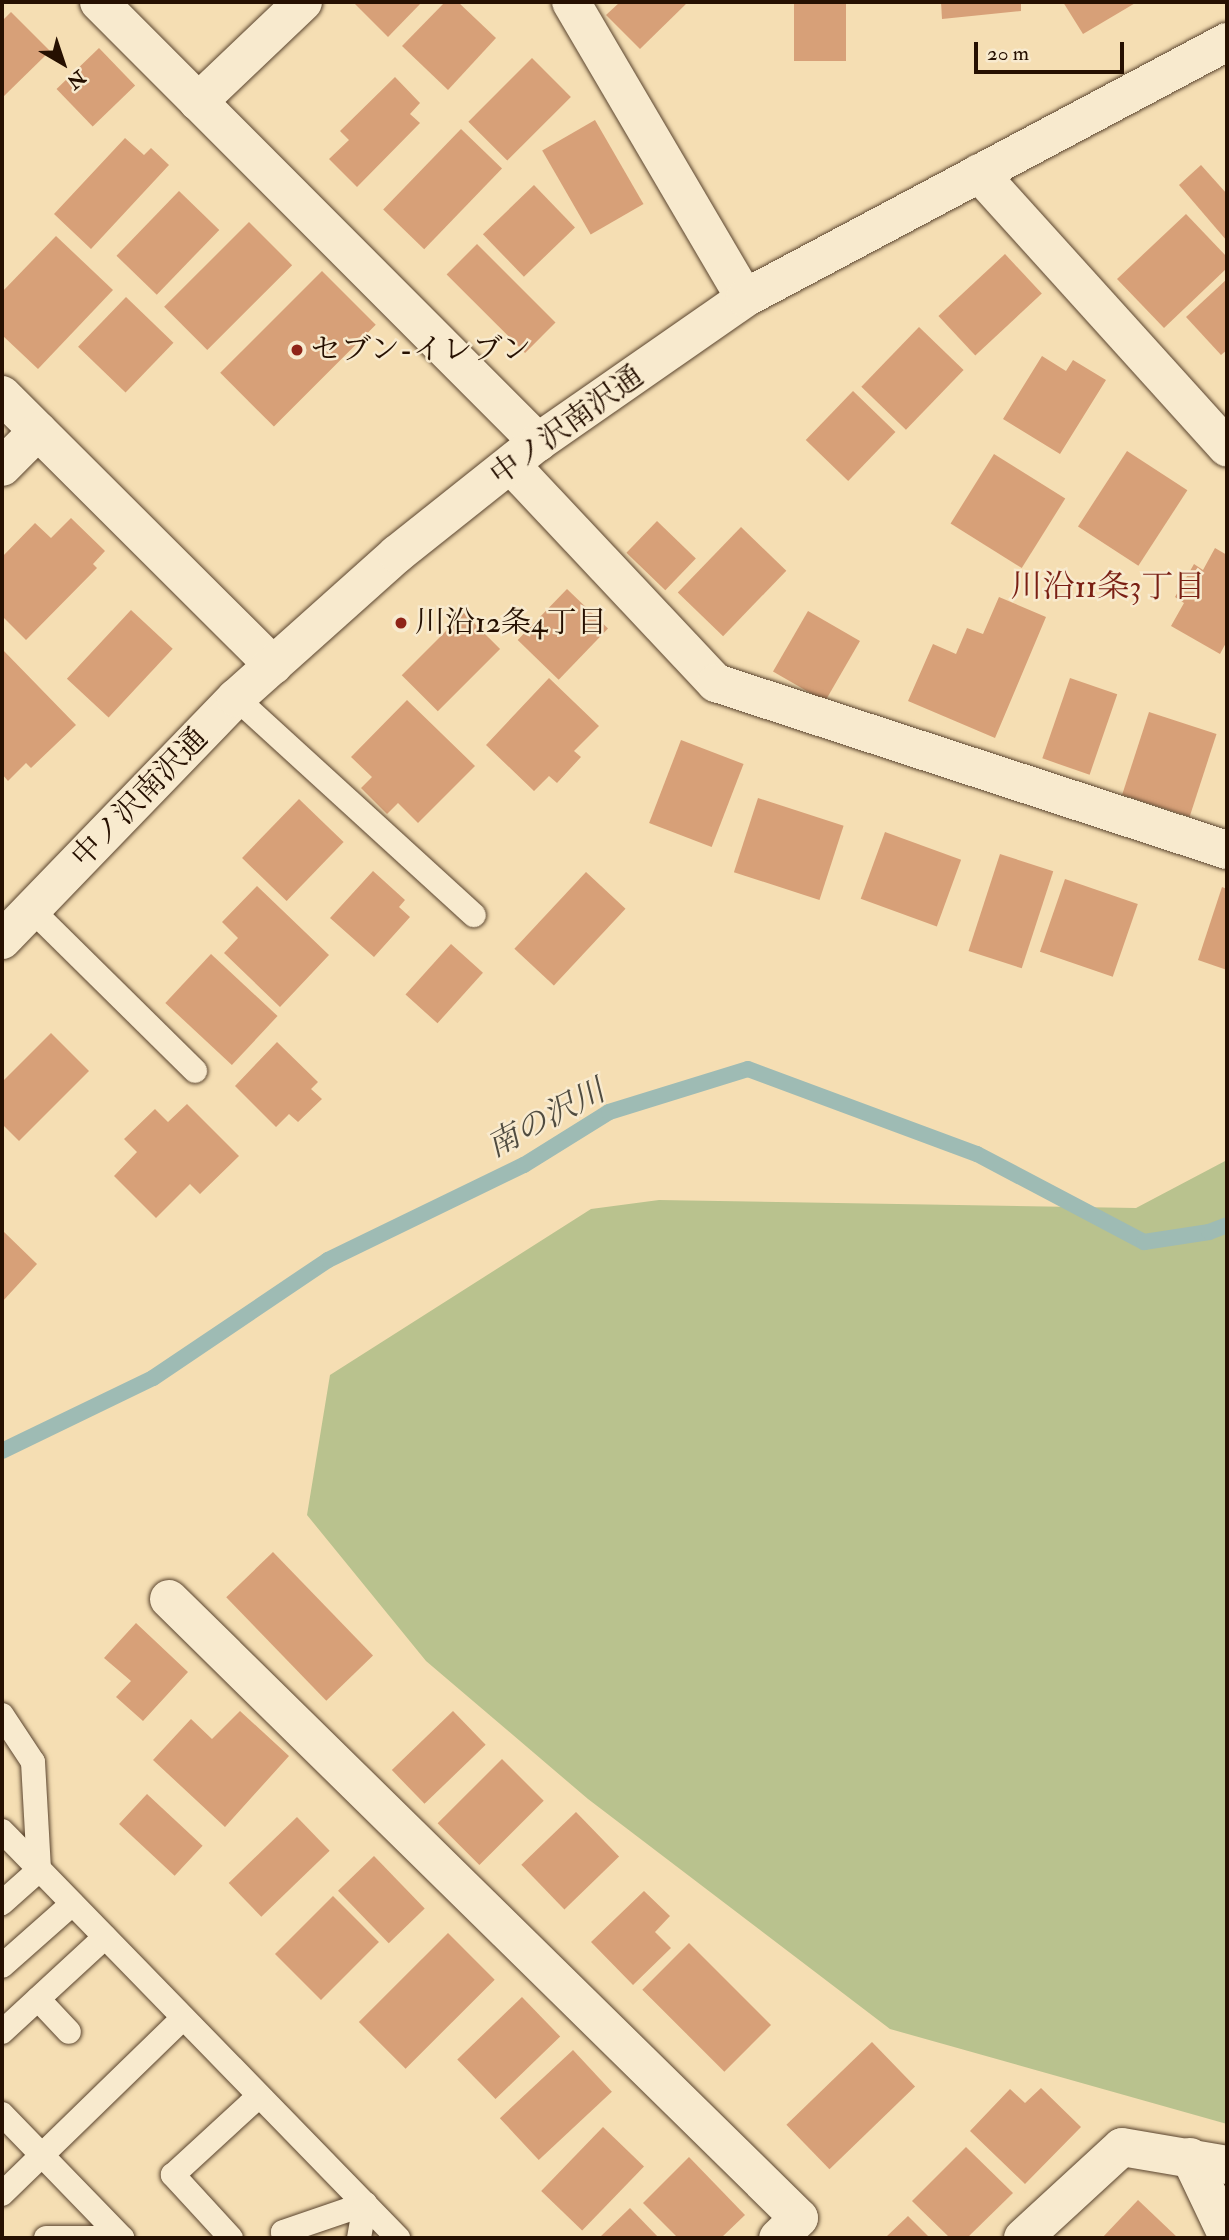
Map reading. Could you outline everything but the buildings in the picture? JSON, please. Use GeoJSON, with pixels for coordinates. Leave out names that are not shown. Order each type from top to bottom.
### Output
{"type":"FeatureCollection","features":[{"type":"Feature","properties":{"kind":"street"},"geometry":{"type":"LineString","coordinates":[[99,2],[198,102],[525,453],[716,683],[1227,847]]}},
{"type":"Feature","properties":{"kind":"street"},"geometry":{"type":"LineString","coordinates":[[198,102],[303,2]]}},
{"type":"Feature","properties":{"kind":"street"},"geometry":{"type":"LineString","coordinates":[[571,2],[745,298]]}},
{"type":"Feature","properties":{"kind":"street","name":"中ノ沢南沢通"},"geometry":{"type":"LineString","coordinates":[[2,940],[236,698],[397,554],[525,453],[745,298],[1227,42]]}},
{"type":"Feature","properties":{"kind":"street"},"geometry":{"type":"LineString","coordinates":[[979,173],[1227,447]]}},
{"type":"Feature","properties":{"kind":"street"},"geometry":{"type":"LineString","coordinates":[[2,395],[273,665]]}},
{"type":"Feature","properties":{"kind":"street"},"geometry":{"type":"LineString","coordinates":[[2,467],[38,431]]}},
{"type":"Feature","properties":{"kind":"street"},"geometry":{"type":"LineString","coordinates":[[169,1599],[799,2218],[778,2238]]}},
{"type":"Feature","properties":{"kind":"street"},"geometry":{"type":"LineString","coordinates":[[1023,2238],[1122,2147],[1227,2165]]}},
{"type":"Feature","properties":{"kind":"street"},"geometry":{"type":"LineString","coordinates":[[1190,2157],[1227,2235]]}},
{"type":"Feature","properties":{"kind":"lane"},"geometry":{"type":"LineString","coordinates":[[236,698],[474,915]]}},
{"type":"Feature","properties":{"kind":"lane"},"geometry":{"type":"LineString","coordinates":[[32,910],[195,1071]]}},
{"type":"Feature","properties":{"kind":"lane"},"geometry":{"type":"LineString","coordinates":[[2,1715],[33,1762],[39,1870]]}},
{"type":"Feature","properties":{"kind":"lane"},"geometry":{"type":"LineString","coordinates":[[2,1831],[398,2238]]}},
{"type":"Feature","properties":{"kind":"lane"},"geometry":{"type":"LineString","coordinates":[[2,1903],[39,1870]]}},
{"type":"Feature","properties":{"kind":"lane"},"geometry":{"type":"LineString","coordinates":[[2,1966],[72,1904]]}},
{"type":"Feature","properties":{"kind":"lane"},"geometry":{"type":"LineString","coordinates":[[2,2032],[105,1937]]}},
{"type":"Feature","properties":{"kind":"lane"},"geometry":{"type":"LineString","coordinates":[[38,1999],[69,2032]]}},
{"type":"Feature","properties":{"kind":"lane"},"geometry":{"type":"LineString","coordinates":[[2,2194],[183,2018]]}},
{"type":"Feature","properties":{"kind":"lane"},"geometry":{"type":"LineString","coordinates":[[230,2238],[173,2175],[260,2096]]}},
{"type":"Feature","properties":{"kind":"lane"},"geometry":{"type":"LineString","coordinates":[[2,2114],[122,2238]]}},
{"type":"Feature","properties":{"kind":"lane"},"geometry":{"type":"LineString","coordinates":[[285,2238],[283,2232],[365,2204]]}},
{"type":"Feature","properties":{"kind":"lane"},"geometry":{"type":"LineString","coordinates":[[359,2238],[365,2204]]}},
{"type":"Feature","properties":{"kind":"lane"},"geometry":{"type":"LineString","coordinates":[[46,2238],[122,2238]]}},
{"type":"Feature","properties":{"kind":"green space"},"geometry":{"type":"Polygon","coordinates":[[[1227,1160],[1227,2124],[890,2029],[588,1799],[426,1661],[307,1515],[330,1375],[591,1209],[659,1200],[1136,1208],[1227,1160]]]}},
{"type":"Feature","properties":{"kind":"waterway","name":"南の沢川"},"geometry":{"type":"LineString","coordinates":[[2,1451],[153,1378],[328,1260],[524,1165],[609,1112],[748,1069],[977,1154],[1144,1242],[1209,1232],[1227,1225]]}},
{"type":"Feature","properties":{"kind":"place","name":"セブン-イレブン"},"geometry":{"type":"Point","coordinates":[297,350]}},
{"type":"Feature","properties":{"kind":"place","name":"川沿12条4丁目"},"geometry":{"type":"Point","coordinates":[401,623]}},
{"type":"Feature","properties":{"kind":"district","name":"川沿11条3丁目"},"geometry":{"type":"Point","coordinates":[1108,587]}}]}
